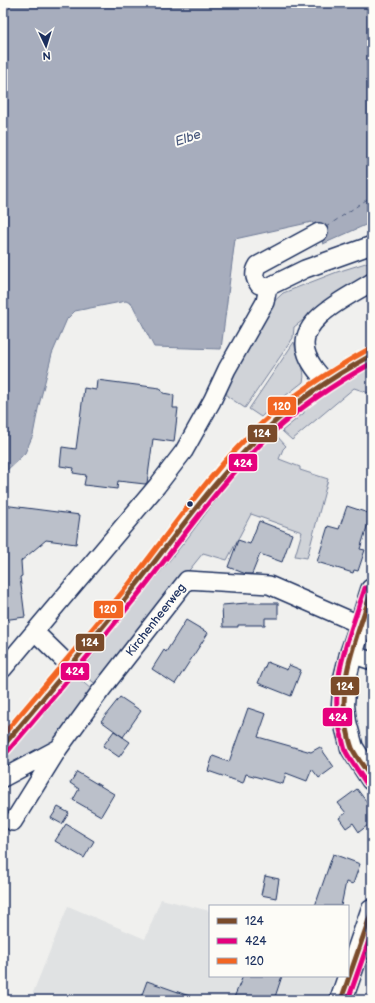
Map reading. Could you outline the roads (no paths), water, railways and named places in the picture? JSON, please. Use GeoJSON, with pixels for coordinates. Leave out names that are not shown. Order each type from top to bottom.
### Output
{"type":"FeatureCollection","features":[{"type":"Feature","properties":{"kind":"main road"},"geometry":{"type":"LineString","coordinates":[[372,590],[366,620],[350,654],[344,691],[345,722],[352,748],[372,779]]}},
{"type":"Feature","properties":{"kind":"main road"},"geometry":{"type":"LineString","coordinates":[[341,1000],[372,911]]}},
{"type":"Feature","properties":{"kind":"street"},"geometry":{"type":"LineString","coordinates":[[319,232],[258,265],[254,275],[259,285],[268,287],[304,269],[372,245]]}},
{"type":"Feature","properties":{"kind":"street"},"geometry":{"type":"LineString","coordinates":[[326,382],[310,361],[306,351],[305,336],[315,320],[329,309],[372,282]]}},
{"type":"Feature","properties":{"kind":"street"},"geometry":{"type":"LineString","coordinates":[[3,668],[157,486],[184,451],[212,402],[227,369],[264,302],[268,287]]}},
{"type":"Feature","properties":{"kind":"street"},"geometry":{"type":"LineString","coordinates":[[3,746],[70,666],[220,479],[248,448],[288,410],[326,382],[354,364],[372,355]]}},
{"type":"Feature","properties":{"kind":"street","name":"Kirchenheerweg"},"geometry":{"type":"LineString","coordinates":[[13,822],[59,748],[98,693],[187,580],[269,585],[366,620]]}},
{"type":"Feature","properties":{"kind":"street"},"geometry":{"type":"LineString","coordinates":[[35,632],[70,666]]}},
{"type":"Feature","properties":{"kind":"street"},"geometry":{"type":"LineString","coordinates":[[350,654],[372,661]]}},
{"type":"Feature","properties":{"kind":"street","name":"Kirchenheerweg"},"geometry":{"type":"LineString","coordinates":[[3,778],[59,748]]}},
{"type":"Feature","properties":{"kind":"water","name":"Elbe"},"geometry":{"type":"Polygon","coordinates":[[[3,3],[372,3],[372,222],[323,244],[319,232],[312,222],[235,239],[221,349],[154,347],[132,304],[126,301],[75,311],[67,319],[52,354],[33,435],[25,453],[3,474],[3,3]]]}}]}
